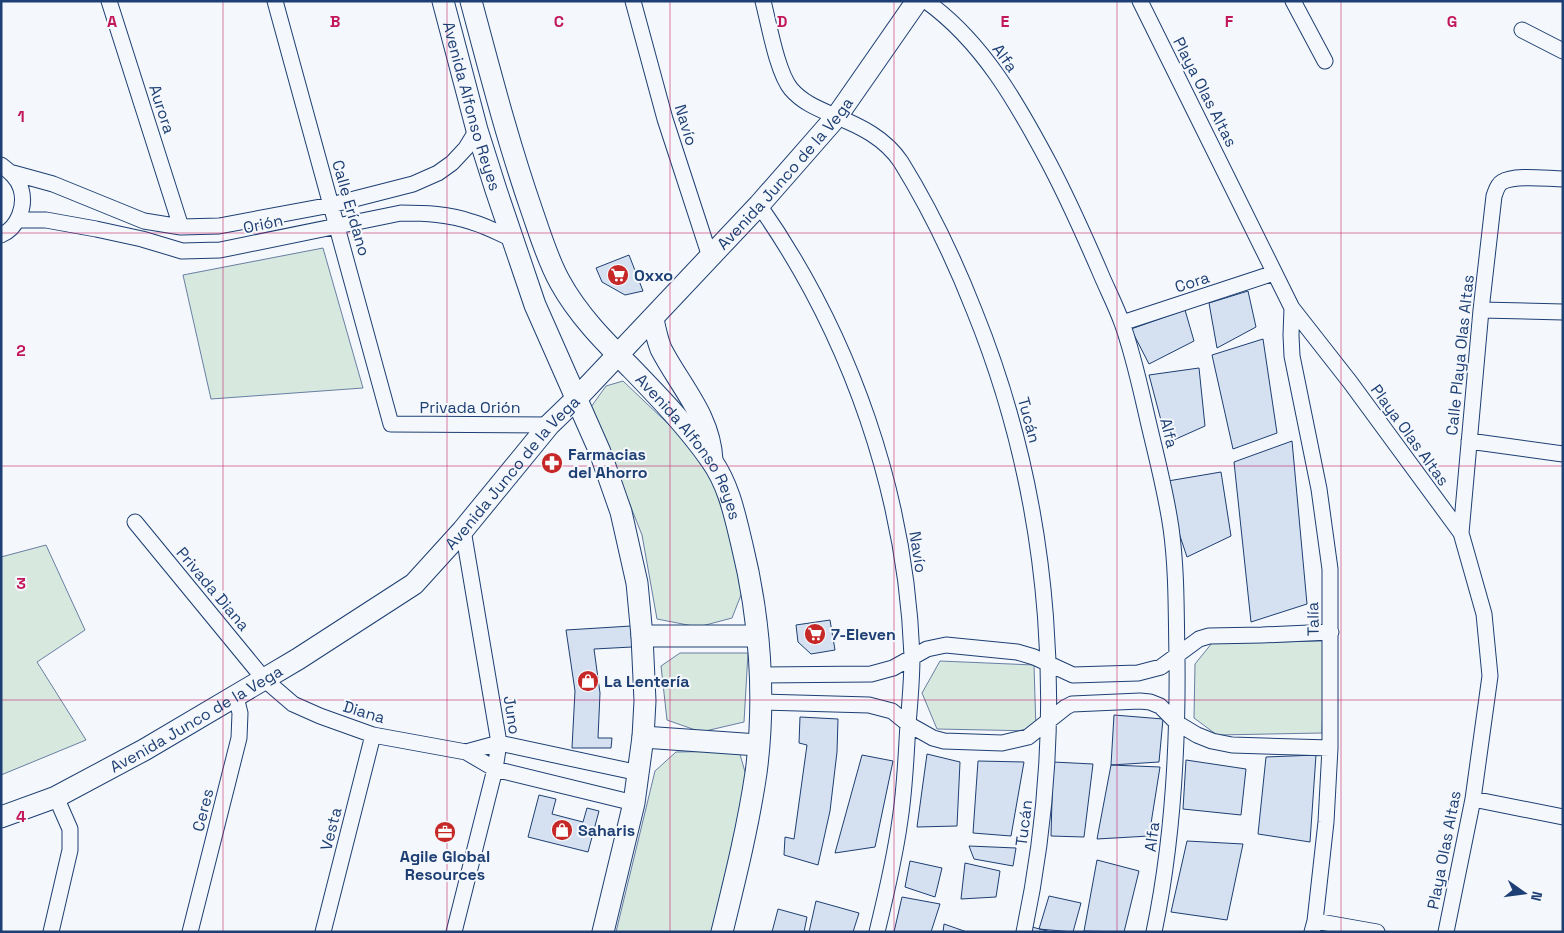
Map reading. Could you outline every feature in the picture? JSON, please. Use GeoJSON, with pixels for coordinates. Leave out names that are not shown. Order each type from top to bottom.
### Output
{"type":"FeatureCollection","features":[{"type":"Feature","properties":{"kind":"main road","name":"Avenida Alfonso Reyes"},"geometry":{"type":"LineString","coordinates":[[443,1],[476,130],[512,239],[535,305],[600,452],[621,512],[637,583],[645,701],[643,737],[634,803],[603,932]]}},
{"type":"Feature","properties":{"kind":"main road","name":"Avenida Alfonso Reyes"},"geometry":{"type":"LineString","coordinates":[[471,1],[521,180],[558,280],[585,319],[694,438],[713,462],[731,500],[748,567],[760,675],[760,702],[758,745],[746,833],[722,932]]}},
{"type":"Feature","properties":{"kind":"main road","name":"Avenida Junco de la Vega"},"geometry":{"type":"LineString","coordinates":[[1,817],[56,797],[144,750],[298,659],[414,584],[463,530],[549,425],[653,319],[759,205],[837,116],[917,1]]}},
{"type":"Feature","properties":{"kind":"main road"},"geometry":{"type":"LineString","coordinates":[[653,319],[661,349],[700,413],[708,430],[713,462]]}},
{"type":"Feature","properties":{"kind":"main road"},"geometry":{"type":"LineString","coordinates":[[642,636],[756,636]]}},
{"type":"Feature","properties":{"kind":"main road"},"geometry":{"type":"LineString","coordinates":[[643,737],[758,745]]}},
{"type":"Feature","properties":{"kind":"street","name":"Aurora"},"geometry":{"type":"LineString","coordinates":[[109,1],[181,227]]}},
{"type":"Feature","properties":{"kind":"street","name":"Calle Erídano"},"geometry":{"type":"LineString","coordinates":[[275,1],[391,424]]}},
{"type":"Feature","properties":{"kind":"street","name":"Navío"},"geometry":{"type":"LineString","coordinates":[[633,1],[666,119],[710,257]]}},
{"type":"Feature","properties":{"kind":"street","name":"Tucán"},"geometry":{"type":"LineString","coordinates":[[763,1],[780,66],[790,87],[803,100],[866,130],[884,142],[898,158],[915,185],[941,232],[963,281],[983,330],[1013,423],[1028,484],[1044,588],[1050,720],[1042,821],[1024,932]]}},
{"type":"Feature","properties":{"kind":"street","name":"Alfa"},"geometry":{"type":"LineString","coordinates":[[926,1],[965,34],[989,63],[1016,104],[1063,190],[1122,323],[1137,373],[1171,528],[1177,584],[1177,723],[1174,796],[1169,845],[1154,932]]}},
{"type":"Feature","properties":{"kind":"street","name":"Playa Olas Altas"},"geometry":{"type":"LineString","coordinates":[[1140,1],[1292,308],[1350,382],[1461,533],[1484,614],[1490,676],[1473,799],[1446,932]]}},
{"type":"Feature","properties":{"kind":"street"},"geometry":{"type":"LineString","coordinates":[[1293,1],[1325,61]]}},
{"type":"Feature","properties":{"kind":"street"},"geometry":{"type":"LineString","coordinates":[[1522,30],[1563,51]]}},
{"type":"Feature","properties":{"kind":"street","name":"Orión"},"geometry":{"type":"LineString","coordinates":[[7,169],[53,184],[144,221],[181,227],[219,226],[332,205],[413,184],[438,173],[452,163],[466,148],[476,130]]}},
{"type":"Feature","properties":{"kind":"street"},"geometry":{"type":"LineString","coordinates":[[1,235],[6,234],[18,220],[23,204],[21,188],[7,169]]}},
{"type":"Feature","properties":{"kind":"street","name":"Calle Playa Olas Altas"},"geometry":{"type":"LineString","coordinates":[[1461,533],[1481,310],[1494,196],[1502,182],[1521,178],[1563,180]]}},
{"type":"Feature","properties":{"kind":"street","name":"Navío"},"geometry":{"type":"LineString","coordinates":[[759,205],[785,242],[807,280],[844,358],[860,398],[886,481],[904,574],[912,656],[904,788],[891,873],[877,932]]}},
{"type":"Feature","properties":{"kind":"street","name":"Orión"},"geometry":{"type":"LineString","coordinates":[[18,220],[46,220],[96,229],[142,239],[182,251],[220,250],[401,213],[426,213],[449,216],[472,222],[512,239]]}},
{"type":"Feature","properties":{"kind":"street","name":"Cora"},"geometry":{"type":"LineString","coordinates":[[1122,323],[1274,273]]}},
{"type":"Feature","properties":{"kind":"street","name":"Talía"},"geometry":{"type":"LineString","coordinates":[[1292,308],[1292,356],[1319,489],[1330,569],[1330,748],[1326,822],[1313,926]]}},
{"type":"Feature","properties":{"kind":"street"},"geometry":{"type":"LineString","coordinates":[[1481,310],[1563,312]]}},
{"type":"Feature","properties":{"kind":"street","name":"Privada Orión"},"geometry":{"type":"LineString","coordinates":[[391,424],[549,425]]}},
{"type":"Feature","properties":{"kind":"street"},"geometry":{"type":"LineString","coordinates":[[1469,441],[1563,454]]}},
{"type":"Feature","properties":{"kind":"street","name":"Privada Diana"},"geometry":{"type":"LineString","coordinates":[[135,522],[264,679]]}},
{"type":"Feature","properties":{"kind":"street","name":"Juno"},"geometry":{"type":"LineString","coordinates":[[454,932],[499,743],[463,530]]}},
{"type":"Feature","properties":{"kind":"street"},"geometry":{"type":"LineString","coordinates":[[760,675],[871,674],[893,668],[912,656],[935,646],[946,645],[1017,652],[1048,663],[1073,675],[1138,673],[1161,667],[1199,639],[1209,636],[1331,632]]}},
{"type":"Feature","properties":{"kind":"street","name":"Diana"},"geometry":{"type":"LineString","coordinates":[[264,679],[293,704],[373,735],[466,752],[494,769],[634,803]]}},
{"type":"Feature","properties":{"kind":"street","name":"Ceres"},"geometry":{"type":"LineString","coordinates":[[190,932],[239,738],[240,713],[236,696]]}},
{"type":"Feature","properties":{"kind":"street"},"geometry":{"type":"LineString","coordinates":[[760,702],[869,705],[892,711],[908,724],[933,738],[944,741],[1002,743],[1028,737],[1072,704],[1140,700],[1160,706],[1177,723],[1197,735],[1212,741],[1232,745],[1330,748]]}},
{"type":"Feature","properties":{"kind":"street","name":"Vesta"},"geometry":{"type":"LineString","coordinates":[[323,932],[373,735]]}},
{"type":"Feature","properties":{"kind":"street","name":"Diana"},"geometry":{"type":"LineString","coordinates":[[466,752],[499,743],[639,773]]}},
{"type":"Feature","properties":{"kind":"street"},"geometry":{"type":"LineString","coordinates":[[51,932],[71,840],[70,829],[56,797]]}},
{"type":"Feature","properties":{"kind":"street"},"geometry":{"type":"LineString","coordinates":[[1473,799],[1563,816]]}},
{"type":"Feature","properties":{"kind":"street"},"geometry":{"type":"LineString","coordinates":[[1313,926],[1377,932]]}},
{"type":"Feature","properties":{"kind":"shaded area"},"geometry":{"type":"Polygon","coordinates":[[[323,248],[363,388],[211,399],[183,275],[323,248]]]}},
{"type":"Feature","properties":{"kind":"shaded area"},"geometry":{"type":"Polygon","coordinates":[[[623,381],[704,458],[748,577],[732,618],[698,627],[657,619],[642,535],[591,407],[606,386],[623,381]]]}},
{"type":"Feature","properties":{"kind":"shaded area"},"geometry":{"type":"Polygon","coordinates":[[[46,545],[85,630],[37,662],[86,740],[1,775],[1,557],[46,545]]]}},
{"type":"Feature","properties":{"kind":"shaded area"},"geometry":{"type":"Polygon","coordinates":[[[1325,641],[1322,733],[1217,735],[1194,718],[1195,664],[1212,643],[1325,641]]]}},
{"type":"Feature","properties":{"kind":"shaded area"},"geometry":{"type":"Polygon","coordinates":[[[680,653],[748,653],[744,722],[701,732],[667,720],[661,666],[680,653]]]}},
{"type":"Feature","properties":{"kind":"shaded area"},"geometry":{"type":"Polygon","coordinates":[[[940,661],[1034,665],[1036,731],[937,729],[922,693],[940,661]]]}},
{"type":"Feature","properties":{"kind":"shaded area"},"geometry":{"type":"Polygon","coordinates":[[[739,751],[752,796],[718,932],[616,932],[655,771],[676,752],[739,751]]]}},
{"type":"Feature","properties":{"kind":"building","name":"Oxxo"},"geometry":{"type":"Polygon","coordinates":[[[629,255],[643,291],[625,295],[602,282],[596,268],[629,255]]]}},
{"type":"Feature","properties":{"kind":"building"},"geometry":{"type":"Polygon","coordinates":[[[1248,291],[1256,327],[1217,348],[1209,303],[1248,291]]]}},
{"type":"Feature","properties":{"kind":"building"},"geometry":{"type":"Polygon","coordinates":[[[1185,310],[1194,341],[1149,364],[1131,329],[1185,310]]]}},
{"type":"Feature","properties":{"kind":"building"},"geometry":{"type":"Polygon","coordinates":[[[1263,339],[1277,433],[1233,449],[1212,355],[1263,339]]]}},
{"type":"Feature","properties":{"kind":"building"},"geometry":{"type":"Polygon","coordinates":[[[1199,368],[1205,426],[1167,443],[1149,375],[1199,368]]]}},
{"type":"Feature","properties":{"kind":"building"},"geometry":{"type":"Polygon","coordinates":[[[1292,441],[1307,604],[1251,622],[1234,462],[1292,441]]]}},
{"type":"Feature","properties":{"kind":"building"},"geometry":{"type":"Polygon","coordinates":[[[1221,472],[1231,536],[1187,557],[1162,482],[1221,472]]]}},
{"type":"Feature","properties":{"kind":"building","name":"7-Eleven"},"geometry":{"type":"Polygon","coordinates":[[[830,620],[835,650],[811,654],[798,642],[796,625],[830,620]]]}},
{"type":"Feature","properties":{"kind":"building"},"geometry":{"type":"Polygon","coordinates":[[[631,626],[632,647],[594,649],[600,693],[598,738],[612,738],[611,748],[572,748],[575,691],[566,630],[631,626]]]}},
{"type":"Feature","properties":{"kind":"building"},"geometry":{"type":"Polygon","coordinates":[[[1114,715],[1163,719],[1159,762],[1111,765],[1114,715]]]}},
{"type":"Feature","properties":{"kind":"building"},"geometry":{"type":"Polygon","coordinates":[[[800,717],[838,719],[837,752],[830,811],[818,865],[784,855],[785,837],[794,839],[807,745],[799,743],[800,717]]]}},
{"type":"Feature","properties":{"kind":"building"},"geometry":{"type":"Polygon","coordinates":[[[927,754],[960,762],[957,826],[917,827],[927,754]]]}},
{"type":"Feature","properties":{"kind":"building"},"geometry":{"type":"Polygon","coordinates":[[[862,755],[893,761],[875,847],[835,853],[862,755]]]}},
{"type":"Feature","properties":{"kind":"building"},"geometry":{"type":"Polygon","coordinates":[[[1316,755],[1310,842],[1258,834],[1266,757],[1316,755]]]}},
{"type":"Feature","properties":{"kind":"building"},"geometry":{"type":"Polygon","coordinates":[[[1186,760],[1246,769],[1241,815],[1183,809],[1186,760]]]}},
{"type":"Feature","properties":{"kind":"building"},"geometry":{"type":"Polygon","coordinates":[[[978,761],[1024,762],[1011,836],[973,833],[978,761]]]}},
{"type":"Feature","properties":{"kind":"building"},"geometry":{"type":"Polygon","coordinates":[[[1053,762],[1093,764],[1084,837],[1051,836],[1053,762]]]}},
{"type":"Feature","properties":{"kind":"building"},"geometry":{"type":"Polygon","coordinates":[[[1111,765],[1160,767],[1149,836],[1097,839],[1111,765]]]}},
{"type":"Feature","properties":{"kind":"building","name":"Saharis"},"geometry":{"type":"Polygon","coordinates":[[[539,795],[556,799],[552,814],[583,822],[587,808],[599,811],[588,852],[528,837],[539,795]]]}},
{"type":"Feature","properties":{"kind":"building"},"geometry":{"type":"Polygon","coordinates":[[[1187,841],[1243,844],[1227,920],[1171,912],[1187,841]]]}},
{"type":"Feature","properties":{"kind":"building"},"geometry":{"type":"Polygon","coordinates":[[[969,846],[1016,848],[1013,866],[974,859],[969,846]]]}},
{"type":"Feature","properties":{"kind":"building"},"geometry":{"type":"Polygon","coordinates":[[[1097,860],[1139,871],[1124,932],[1084,931],[1097,860]]]}},
{"type":"Feature","properties":{"kind":"building"},"geometry":{"type":"Polygon","coordinates":[[[910,861],[942,868],[935,897],[905,887],[910,861]]]}},
{"type":"Feature","properties":{"kind":"building"},"geometry":{"type":"Polygon","coordinates":[[[965,863],[1000,871],[996,897],[961,899],[965,863]]]}},
{"type":"Feature","properties":{"kind":"building"},"geometry":{"type":"Polygon","coordinates":[[[1049,896],[1081,903],[1073,932],[1039,929],[1049,896]]]}},
{"type":"Feature","properties":{"kind":"building"},"geometry":{"type":"Polygon","coordinates":[[[902,897],[940,904],[931,932],[894,932],[902,897]]]}},
{"type":"Feature","properties":{"kind":"building"},"geometry":{"type":"Polygon","coordinates":[[[816,901],[859,913],[853,932],[809,932],[816,901]]]}},
{"type":"Feature","properties":{"kind":"building"},"geometry":{"type":"Polygon","coordinates":[[[778,909],[807,917],[804,932],[772,932],[778,909]]]}},
{"type":"Feature","properties":{"kind":"building"},"geometry":{"type":"Polygon","coordinates":[[[944,924],[967,932],[943,932],[944,924]]]}},
{"type":"Feature","properties":{"kind":"building"},"geometry":{"type":"Polygon","coordinates":[[[1032,927],[1051,932],[1031,932],[1032,927]]]}},
{"type":"Feature","properties":{"kind":"place","name":"Oxxo"},"geometry":{"type":"Point","coordinates":[618,275]}},
{"type":"Feature","properties":{"kind":"place","name":"Farmacias del Ahorro"},"geometry":{"type":"Point","coordinates":[552,463]}},
{"type":"Feature","properties":{"kind":"place","name":"7-Eleven"},"geometry":{"type":"Point","coordinates":[815,634]}},
{"type":"Feature","properties":{"kind":"place","name":"La Lentería"},"geometry":{"type":"Point","coordinates":[588,681]}},
{"type":"Feature","properties":{"kind":"place","name":"Saharis"},"geometry":{"type":"Point","coordinates":[562,830]}},
{"type":"Feature","properties":{"kind":"place","name":"Agile Global Resources"},"geometry":{"type":"Point","coordinates":[445,832]}}]}
